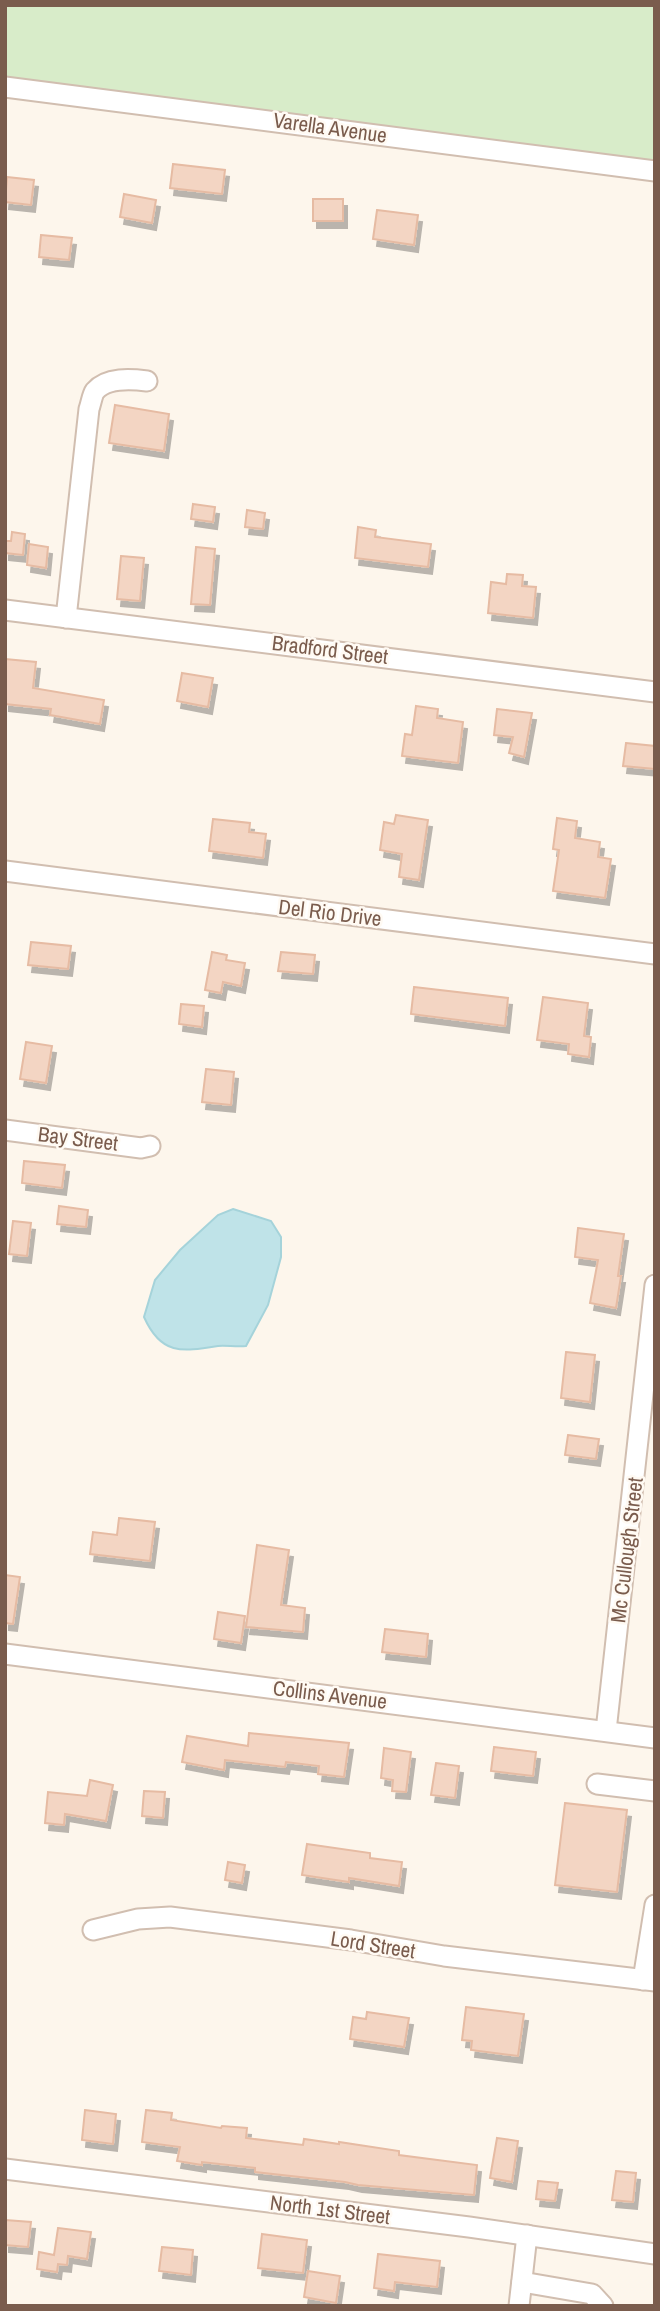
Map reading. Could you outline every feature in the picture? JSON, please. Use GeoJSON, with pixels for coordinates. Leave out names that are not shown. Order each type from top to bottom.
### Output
{"type":"FeatureCollection","features":[{"type":"Feature","properties":{"kind":"street","name":"Varella Avenue"},"geometry":{"type":"LineString","coordinates":[[5,87],[655,171]]}},
{"type":"Feature","properties":{"kind":"street"},"geometry":{"type":"LineString","coordinates":[[65,618],[89,408],[95,392],[106,384],[118,380],[147,381]]}},
{"type":"Feature","properties":{"kind":"street","name":"Bradford Street"},"geometry":{"type":"LineString","coordinates":[[5,610],[655,692]]}},
{"type":"Feature","properties":{"kind":"street","name":"Del Rio Drive"},"geometry":{"type":"LineString","coordinates":[[5,871],[655,954]]}},
{"type":"Feature","properties":{"kind":"street","name":"Bay Street"},"geometry":{"type":"LineString","coordinates":[[5,1130],[141,1148],[150,1146]]}},
{"type":"Feature","properties":{"kind":"street","name":"Mc Cullough Street"},"geometry":{"type":"LineString","coordinates":[[606,1731],[655,1285]]}},
{"type":"Feature","properties":{"kind":"street","name":"Collins Avenue"},"geometry":{"type":"LineString","coordinates":[[5,1654],[655,1738]]}},
{"type":"Feature","properties":{"kind":"street"},"geometry":{"type":"LineString","coordinates":[[597,1784],[655,1791]]}},
{"type":"Feature","properties":{"kind":"street"},"geometry":{"type":"LineString","coordinates":[[649,1980],[655,1905]]}},
{"type":"Feature","properties":{"kind":"street","name":"Lord Street"},"geometry":{"type":"LineString","coordinates":[[93,1930],[138,1919],[170,1916],[338,1938],[444,1956],[649,1980]]}},
{"type":"Feature","properties":{"kind":"street","name":"North 1st Street"},"geometry":{"type":"LineString","coordinates":[[5,2169],[527,2235],[655,2254]]}},
{"type":"Feature","properties":{"kind":"street"},"geometry":{"type":"LineString","coordinates":[[519,2306],[527,2235]]}},
{"type":"Feature","properties":{"kind":"street"},"geometry":{"type":"LineString","coordinates":[[522,2282],[592,2294],[603,2306]]}},
{"type":"Feature","properties":{"kind":"green space"},"geometry":{"type":"Polygon","coordinates":[[[5,5],[655,5],[655,162],[5,78],[5,5]]]}},
{"type":"Feature","properties":{"kind":"water"},"geometry":{"type":"Polygon","coordinates":[[[233,1209],[271,1221],[281,1237],[281,1257],[268,1305],[246,1346],[183,1349],[165,1344],[144,1317],[155,1280],[180,1250],[218,1215],[233,1209]]]}},
{"type":"Feature","properties":{"kind":"building"},"geometry":{"type":"Polygon","coordinates":[[[173,164],[225,170],[222,194],[170,188],[173,164]]]}},
{"type":"Feature","properties":{"kind":"building"},"geometry":{"type":"Polygon","coordinates":[[[7,177],[34,180],[31,205],[5,202],[7,177]]]}},
{"type":"Feature","properties":{"kind":"building"},"geometry":{"type":"Polygon","coordinates":[[[124,194],[156,200],[152,223],[120,217],[124,194]]]}},
{"type":"Feature","properties":{"kind":"building"},"geometry":{"type":"Polygon","coordinates":[[[313,199],[343,199],[343,221],[313,221],[313,199]]]}},
{"type":"Feature","properties":{"kind":"building"},"geometry":{"type":"Polygon","coordinates":[[[377,210],[418,215],[414,245],[373,239],[377,210]]]}},
{"type":"Feature","properties":{"kind":"building"},"geometry":{"type":"Polygon","coordinates":[[[41,235],[72,238],[69,260],[39,257],[41,235]]]}},
{"type":"Feature","properties":{"kind":"building"},"geometry":{"type":"Polygon","coordinates":[[[115,405],[169,414],[164,451],[109,443],[115,405]]]}},
{"type":"Feature","properties":{"kind":"building"},"geometry":{"type":"Polygon","coordinates":[[[193,504],[215,507],[213,522],[191,519],[193,504]]]}},
{"type":"Feature","properties":{"kind":"building"},"geometry":{"type":"Polygon","coordinates":[[[247,510],[265,513],[263,529],[245,527],[247,510]]]}},
{"type":"Feature","properties":{"kind":"building"},"geometry":{"type":"Polygon","coordinates":[[[358,527],[376,530],[375,537],[431,544],[428,567],[355,558],[358,527]]]}},
{"type":"Feature","properties":{"kind":"building"},"geometry":{"type":"Polygon","coordinates":[[[12,532],[25,534],[23,555],[5,553],[5,541],[11,541],[12,532]]]}},
{"type":"Feature","properties":{"kind":"building"},"geometry":{"type":"Polygon","coordinates":[[[29,544],[48,547],[46,568],[27,565],[29,544]]]}},
{"type":"Feature","properties":{"kind":"building"},"geometry":{"type":"Polygon","coordinates":[[[196,547],[215,549],[210,605],[191,604],[196,547]]]}},
{"type":"Feature","properties":{"kind":"building"},"geometry":{"type":"Polygon","coordinates":[[[121,556],[144,558],[140,601],[117,599],[121,556]]]}},
{"type":"Feature","properties":{"kind":"building"},"geometry":{"type":"Polygon","coordinates":[[[507,574],[523,575],[522,586],[536,587],[533,618],[488,613],[491,582],[506,584],[507,574]]]}},
{"type":"Feature","properties":{"kind":"building"},"geometry":{"type":"Polygon","coordinates":[[[5,659],[36,662],[33,688],[104,700],[100,724],[50,715],[51,709],[5,704],[5,659]]]}},
{"type":"Feature","properties":{"kind":"building"},"geometry":{"type":"Polygon","coordinates":[[[182,673],[213,678],[208,707],[177,701],[182,673]]]}},
{"type":"Feature","properties":{"kind":"building"},"geometry":{"type":"Polygon","coordinates":[[[416,706],[438,709],[437,718],[463,722],[458,763],[402,756],[405,734],[412,735],[416,706]]]}},
{"type":"Feature","properties":{"kind":"building"},"geometry":{"type":"Polygon","coordinates":[[[497,709],[532,713],[524,757],[509,753],[513,737],[494,735],[497,709]]]}},
{"type":"Feature","properties":{"kind":"building"},"geometry":{"type":"Polygon","coordinates":[[[626,743],[655,746],[655,769],[623,766],[626,743]]]}},
{"type":"Feature","properties":{"kind":"building"},"geometry":{"type":"Polygon","coordinates":[[[396,815],[428,820],[419,880],[399,877],[402,854],[380,850],[384,822],[394,824],[396,815]]]}},
{"type":"Feature","properties":{"kind":"building"},"geometry":{"type":"Polygon","coordinates":[[[557,818],[577,821],[575,838],[600,842],[598,857],[611,859],[605,898],[553,891],[559,850],[553,849],[557,818]]]}},
{"type":"Feature","properties":{"kind":"building"},"geometry":{"type":"Polygon","coordinates":[[[213,819],[250,823],[249,832],[266,834],[263,858],[209,851],[213,819]]]}},
{"type":"Feature","properties":{"kind":"building"},"geometry":{"type":"Polygon","coordinates":[[[31,942],[71,946],[68,969],[28,965],[31,942]]]}},
{"type":"Feature","properties":{"kind":"building"},"geometry":{"type":"Polygon","coordinates":[[[212,952],[227,955],[226,960],[245,963],[241,986],[223,982],[221,993],[205,990],[212,952]]]}},
{"type":"Feature","properties":{"kind":"building"},"geometry":{"type":"Polygon","coordinates":[[[281,952],[315,955],[313,974],[278,971],[281,952]]]}},
{"type":"Feature","properties":{"kind":"building"},"geometry":{"type":"Polygon","coordinates":[[[414,987],[508,998],[505,1026],[411,1014],[414,987]]]}},
{"type":"Feature","properties":{"kind":"building"},"geometry":{"type":"Polygon","coordinates":[[[543,997],[588,1003],[584,1036],[591,1037],[589,1057],[568,1054],[569,1044],[537,1040],[543,997]]]}},
{"type":"Feature","properties":{"kind":"building"},"geometry":{"type":"Polygon","coordinates":[[[181,1004],[204,1006],[202,1027],[179,1024],[181,1004]]]}},
{"type":"Feature","properties":{"kind":"building"},"geometry":{"type":"Polygon","coordinates":[[[26,1042],[52,1046],[46,1083],[20,1079],[26,1042]]]}},
{"type":"Feature","properties":{"kind":"building"},"geometry":{"type":"Polygon","coordinates":[[[206,1069],[234,1072],[231,1105],[202,1102],[206,1069]]]}},
{"type":"Feature","properties":{"kind":"building"},"geometry":{"type":"Polygon","coordinates":[[[24,1161],[65,1165],[62,1188],[22,1183],[24,1161]]]}},
{"type":"Feature","properties":{"kind":"building"},"geometry":{"type":"Polygon","coordinates":[[[59,1206],[88,1210],[86,1227],[57,1224],[59,1206]]]}},
{"type":"Feature","properties":{"kind":"building"},"geometry":{"type":"Polygon","coordinates":[[[13,1221],[31,1223],[27,1256],[9,1254],[13,1221]]]}},
{"type":"Feature","properties":{"kind":"building"},"geometry":{"type":"Polygon","coordinates":[[[578,1228],[624,1234],[616,1308],[590,1303],[598,1260],[575,1257],[578,1228]]]}},
{"type":"Feature","properties":{"kind":"building"},"geometry":{"type":"Polygon","coordinates":[[[566,1352],[595,1355],[590,1402],[561,1398],[566,1352]]]}},
{"type":"Feature","properties":{"kind":"building"},"geometry":{"type":"Polygon","coordinates":[[[568,1435],[599,1439],[596,1459],[565,1455],[568,1435]]]}},
{"type":"Feature","properties":{"kind":"building"},"geometry":{"type":"Polygon","coordinates":[[[119,1518],[155,1522],[150,1561],[90,1554],[93,1532],[117,1535],[119,1518]]]}},
{"type":"Feature","properties":{"kind":"building"},"geometry":{"type":"Polygon","coordinates":[[[257,1545],[289,1550],[281,1605],[305,1608],[303,1632],[246,1627],[257,1545]]]}},
{"type":"Feature","properties":{"kind":"building"},"geometry":{"type":"Polygon","coordinates":[[[5,1575],[20,1577],[13,1624],[5,1623],[5,1575]]]}},
{"type":"Feature","properties":{"kind":"building"},"geometry":{"type":"Polygon","coordinates":[[[218,1612],[245,1616],[241,1643],[214,1639],[218,1612]]]}},
{"type":"Feature","properties":{"kind":"building"},"geometry":{"type":"Polygon","coordinates":[[[385,1629],[428,1634],[426,1657],[382,1652],[385,1629]]]}},
{"type":"Feature","properties":{"kind":"building"},"geometry":{"type":"Polygon","coordinates":[[[249,1733],[349,1743],[344,1777],[318,1774],[319,1766],[286,1762],[285,1767],[225,1760],[224,1770],[182,1762],[187,1736],[248,1746],[249,1733]]]}},
{"type":"Feature","properties":{"kind":"building"},"geometry":{"type":"Polygon","coordinates":[[[494,1747],[536,1752],[533,1776],[491,1771],[494,1747]]]}},
{"type":"Feature","properties":{"kind":"building"},"geometry":{"type":"Polygon","coordinates":[[[384,1748],[411,1752],[406,1792],[392,1791],[393,1780],[381,1778],[384,1748]]]}},
{"type":"Feature","properties":{"kind":"building"},"geometry":{"type":"Polygon","coordinates":[[[436,1763],[459,1766],[455,1798],[431,1795],[436,1763]]]}},
{"type":"Feature","properties":{"kind":"building"},"geometry":{"type":"Polygon","coordinates":[[[90,1780],[113,1785],[106,1821],[65,1814],[64,1825],[45,1823],[48,1792],[87,1796],[90,1780]]]}},
{"type":"Feature","properties":{"kind":"building"},"geometry":{"type":"Polygon","coordinates":[[[144,1791],[165,1792],[163,1818],[142,1816],[144,1791]]]}},
{"type":"Feature","properties":{"kind":"building"},"geometry":{"type":"Polygon","coordinates":[[[565,1803],[627,1810],[617,1892],[555,1885],[565,1803]]]}},
{"type":"Feature","properties":{"kind":"building"},"geometry":{"type":"Polygon","coordinates":[[[307,1844],[370,1853],[370,1858],[402,1862],[399,1886],[349,1878],[349,1882],[302,1875],[307,1844]]]}},
{"type":"Feature","properties":{"kind":"building"},"geometry":{"type":"Polygon","coordinates":[[[228,1862],[245,1865],[242,1883],[225,1880],[228,1862]]]}},
{"type":"Feature","properties":{"kind":"building"},"geometry":{"type":"Polygon","coordinates":[[[466,2007],[524,2014],[518,2056],[471,2050],[472,2041],[462,2040],[466,2007]]]}},
{"type":"Feature","properties":{"kind":"building"},"geometry":{"type":"Polygon","coordinates":[[[367,2012],[409,2018],[404,2047],[350,2039],[353,2017],[366,2019],[367,2012]]]}},
{"type":"Feature","properties":{"kind":"building"},"geometry":{"type":"Polygon","coordinates":[[[85,2110],[116,2114],[113,2144],[82,2140],[85,2110]]]}},
{"type":"Feature","properties":{"kind":"building"},"geometry":{"type":"Polygon","coordinates":[[[146,2110],[172,2113],[171,2120],[221,2128],[247,2128],[246,2138],[303,2145],[304,2139],[339,2142],[399,2151],[399,2155],[477,2165],[474,2195],[358,2185],[255,2172],[255,2168],[177,2161],[180,2147],[142,2142],[146,2110]]]}},
{"type":"Feature","properties":{"kind":"building"},"geometry":{"type":"Polygon","coordinates":[[[497,2138],[518,2141],[512,2182],[490,2178],[497,2138]]]}},
{"type":"Feature","properties":{"kind":"building"},"geometry":{"type":"Polygon","coordinates":[[[616,2171],[636,2173],[633,2202],[612,2200],[616,2171]]]}},
{"type":"Feature","properties":{"kind":"building"},"geometry":{"type":"Polygon","coordinates":[[[538,2181],[558,2183],[555,2201],[536,2199],[538,2181]]]}},
{"type":"Feature","properties":{"kind":"building"},"geometry":{"type":"Polygon","coordinates":[[[5,2220],[31,2222],[28,2247],[5,2245],[5,2220]]]}},
{"type":"Feature","properties":{"kind":"building"},"geometry":{"type":"Polygon","coordinates":[[[58,2228],[91,2232],[87,2259],[68,2256],[67,2265],[58,2264],[57,2272],[37,2269],[39,2252],[54,2255],[58,2228]]]}},
{"type":"Feature","properties":{"kind":"building"},"geometry":{"type":"Polygon","coordinates":[[[262,2234],[307,2240],[303,2273],[258,2268],[262,2234]]]}},
{"type":"Feature","properties":{"kind":"building"},"geometry":{"type":"Polygon","coordinates":[[[162,2247],[193,2250],[191,2275],[159,2271],[162,2247]]]}},
{"type":"Feature","properties":{"kind":"building"},"geometry":{"type":"Polygon","coordinates":[[[378,2254],[440,2261],[437,2287],[395,2282],[394,2291],[374,2288],[378,2254]]]}},
{"type":"Feature","properties":{"kind":"building"},"geometry":{"type":"Polygon","coordinates":[[[308,2271],[340,2276],[336,2303],[304,2297],[308,2271]]]}}]}
